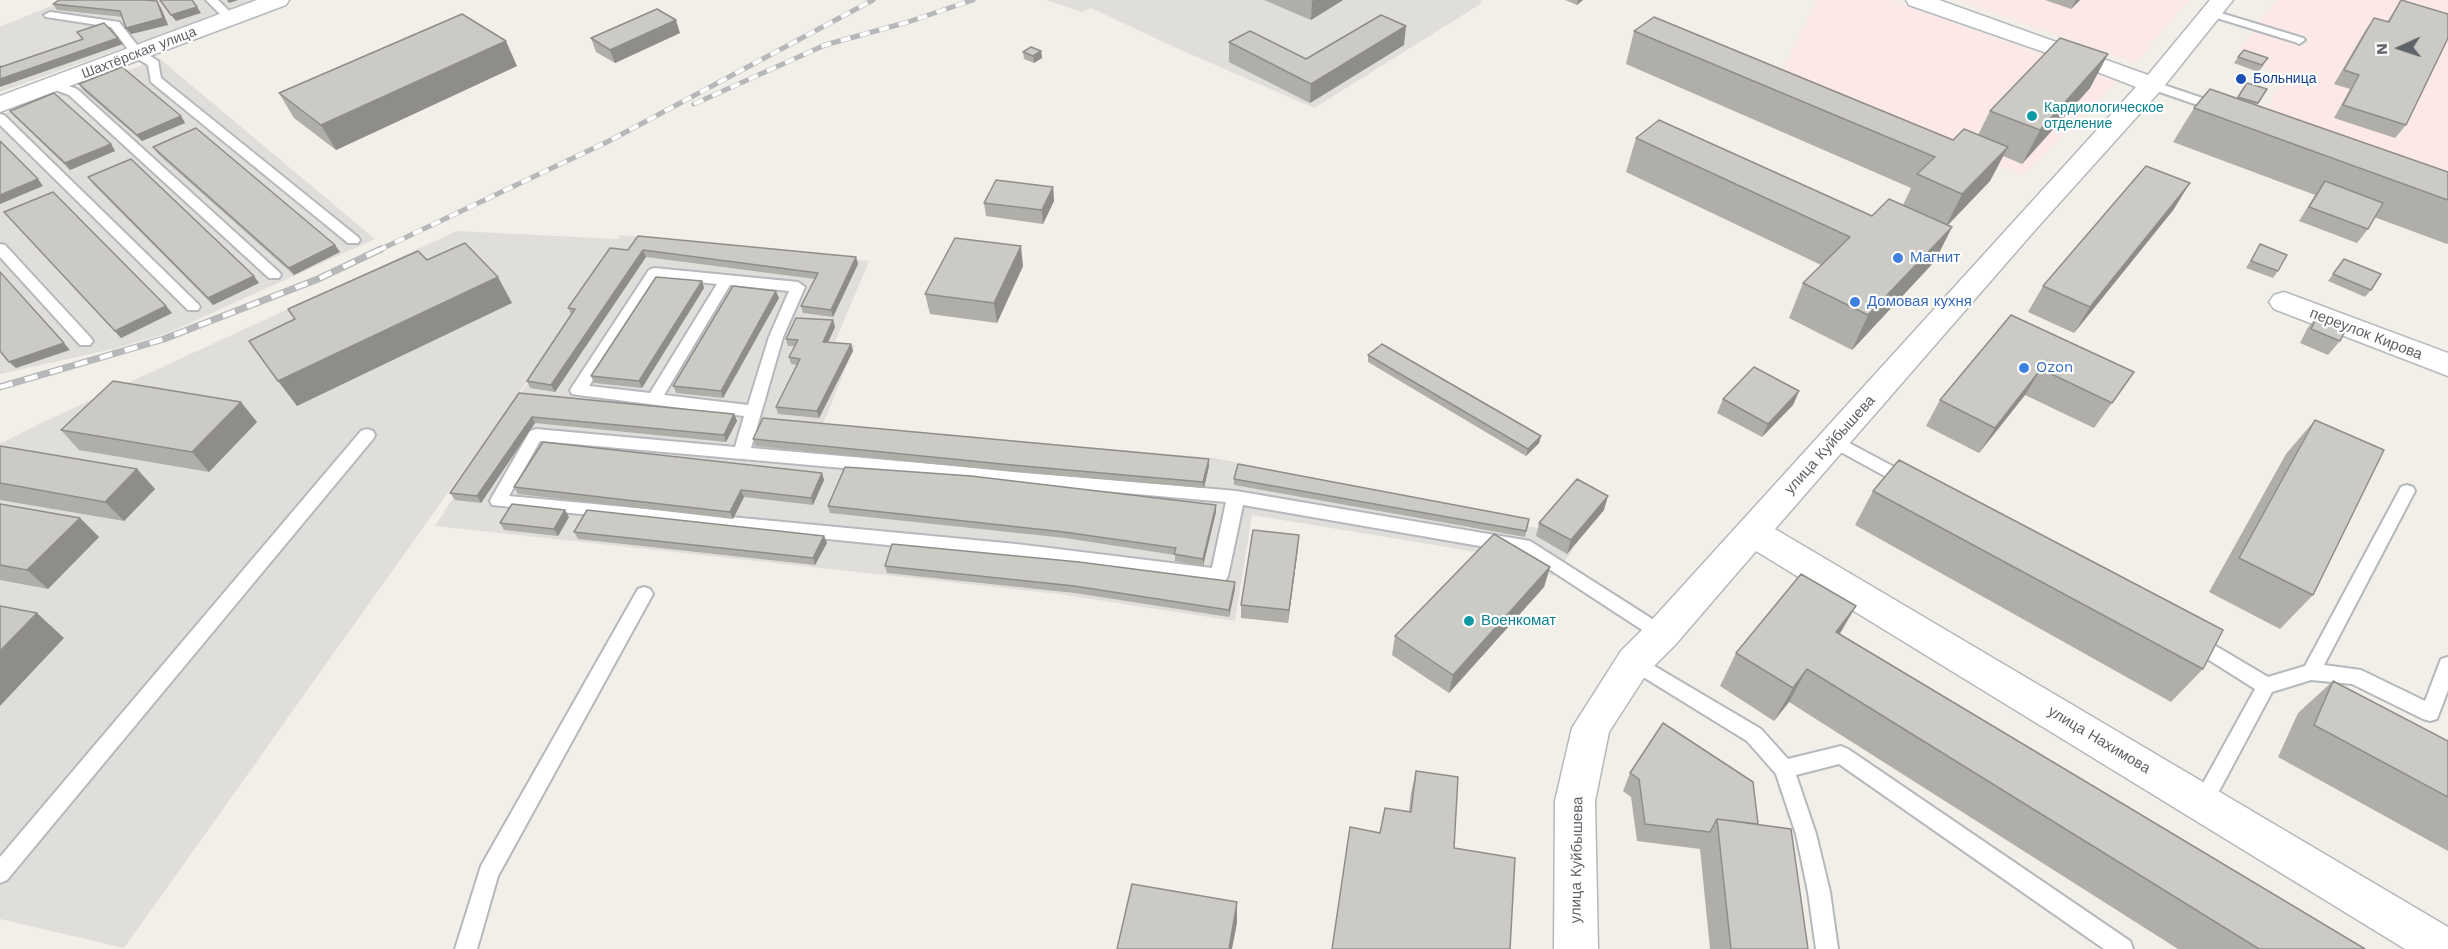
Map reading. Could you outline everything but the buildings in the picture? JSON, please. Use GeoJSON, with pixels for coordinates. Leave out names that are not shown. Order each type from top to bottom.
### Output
{"type":"FeatureCollection","features":[{"type":"Feature","properties":{"kind":"street","name":"Шахтёрская улица"},"geometry":{"type":"LineString","coordinates":[[0,105],[278,0]]}},
{"type":"Feature","properties":{"kind":"street"},"geometry":{"type":"LineString","coordinates":[[1917,0],[2075,55],[2152,85]]}},
{"type":"Feature","properties":{"kind":"street","name":"улица Куйбышева"},"geometry":{"type":"LineString","coordinates":[[1576,949],[1575,801],[1591,728],[1634,662],[1662,634],[2026,223],[2152,85],[2217,7]]}},
{"type":"Feature","properties":{"kind":"street","name":"переулок Кирова"},"geometry":{"type":"LineString","coordinates":[[2284,302],[2448,365]]}},
{"type":"Feature","properties":{"kind":"street","name":"улица Нахимова"},"geometry":{"type":"LineString","coordinates":[[1752,532],[2203,802],[2423,943]]}},
{"type":"Feature","properties":{"kind":"lane"},"geometry":{"type":"LineString","coordinates":[[212,0],[230,18]]}},
{"type":"Feature","properties":{"kind":"lane"},"geometry":{"type":"LineString","coordinates":[[2217,7],[2299,40]]}},
{"type":"Feature","properties":{"kind":"lane"},"geometry":{"type":"LineString","coordinates":[[50,15],[115,24],[137,54],[154,64],[155,79],[353,240]]}},
{"type":"Feature","properties":{"kind":"lane"},"geometry":{"type":"LineString","coordinates":[[54,84],[73,92],[274,275]]}},
{"type":"Feature","properties":{"kind":"lane"},"geometry":{"type":"LineString","coordinates":[[2152,85],[2229,111]]}},
{"type":"Feature","properties":{"kind":"lane"},"geometry":{"type":"LineString","coordinates":[[0,118],[194,307]]}},
{"type":"Feature","properties":{"kind":"lane"},"geometry":{"type":"LineString","coordinates":[[0,248],[85,341]]}},
{"type":"Feature","properties":{"kind":"lane"},"geometry":{"type":"LineString","coordinates":[[741,453],[776,337],[798,287],[654,273],[578,390],[753,411]]}},
{"type":"Feature","properties":{"kind":"lane"},"geometry":{"type":"LineString","coordinates":[[654,399],[726,280]]}},
{"type":"Feature","properties":{"kind":"lane"},"geometry":{"type":"LineString","coordinates":[[0,873],[367,435]]}},
{"type":"Feature","properties":{"kind":"lane"},"geometry":{"type":"LineString","coordinates":[[1236,497],[1219,576],[1016,550],[498,501],[536,435],[1236,497],[1530,548],[1662,634]]}},
{"type":"Feature","properties":{"kind":"lane"},"geometry":{"type":"LineString","coordinates":[[1834,441],[1928,493]]}},
{"type":"Feature","properties":{"kind":"lane"},"geometry":{"type":"LineString","coordinates":[[2311,672],[2407,491]]}},
{"type":"Feature","properties":{"kind":"lane"},"geometry":{"type":"LineString","coordinates":[[466,949],[488,873],[644,594]]}},
{"type":"Feature","properties":{"kind":"lane"},"geometry":{"type":"LineString","coordinates":[[2179,633],[2266,686]]}},
{"type":"Feature","properties":{"kind":"lane"},"geometry":{"type":"LineString","coordinates":[[1634,662],[1755,735],[1784,769],[1806,834],[1819,892],[1827,949]]}},
{"type":"Feature","properties":{"kind":"lane"},"geometry":{"type":"LineString","coordinates":[[2203,802],[2266,686],[2311,672],[2354,676],[2430,713],[2448,665]]}},
{"type":"Feature","properties":{"kind":"lane"},"geometry":{"type":"LineString","coordinates":[[1784,769],[1841,755],[2122,949]]}},
{"type":"Feature","properties":{"kind":"shaded area"},"geometry":{"type":"Polygon","coordinates":[[[65,0],[257,0],[0,92],[0,27],[65,0]]]}},
{"type":"Feature","properties":{"kind":"shaded area"},"geometry":{"type":"Polygon","coordinates":[[[1046,0],[1480,0],[1482,3],[1314,108],[1091,8],[1082,12],[1046,0]]]}},
{"type":"Feature","properties":{"kind":"shaded area"},"geometry":{"type":"Polygon","coordinates":[[[1817,0],[1890,0],[2117,81],[2023,176],[1781,73],[1817,0]]]}},
{"type":"Feature","properties":{"kind":"shaded area"},"geometry":{"type":"Polygon","coordinates":[[[1958,0],[2188,0],[2136,63],[1958,0]]]}},
{"type":"Feature","properties":{"kind":"shaded area"},"geometry":{"type":"Polygon","coordinates":[[[2276,0],[2448,0],[2448,179],[2262,116],[2284,79],[2239,50],[2276,0]]]}},
{"type":"Feature","properties":{"kind":"shaded area"},"geometry":{"type":"Polygon","coordinates":[[[160,59],[375,239],[168,333],[113,349],[0,374],[0,115],[160,59]]]}},
{"type":"Feature","properties":{"kind":"shaded area"},"geometry":{"type":"Polygon","coordinates":[[[457,231],[618,239],[621,235],[869,261],[835,342],[855,345],[823,424],[1214,458],[1375,490],[1536,528],[1573,550],[1553,576],[1489,554],[1252,515],[1235,621],[1059,594],[435,526],[541,362],[124,948],[0,919],[0,444],[457,231]]]}},
{"type":"Feature","properties":{"kind":"railway"},"geometry":{"type":"LineString","coordinates":[[377,251],[609,141],[873,0]]}},
{"type":"Feature","properties":{"kind":"railway"},"geometry":{"type":"LineString","coordinates":[[694,104],[825,45],[908,22],[973,0]]}},
{"type":"Feature","properties":{"kind":"railway"},"geometry":{"type":"LineString","coordinates":[[0,387],[164,339],[318,279],[381,249]]}},
{"type":"Feature","properties":{"kind":"place","name":"Больница"},"geometry":{"type":"Point","coordinates":[2241,79]}},
{"type":"Feature","properties":{"kind":"place","name":"Кардиологическое отделение"},"geometry":{"type":"Point","coordinates":[2032,116]}},
{"type":"Feature","properties":{"kind":"place","name":"Магнит"},"geometry":{"type":"Point","coordinates":[1898,258]}},
{"type":"Feature","properties":{"kind":"place","name":"Домовая кухня"},"geometry":{"type":"Point","coordinates":[1855,302]}},
{"type":"Feature","properties":{"kind":"place","name":"Ozon"},"geometry":{"type":"Point","coordinates":[2024,368]}},
{"type":"Feature","properties":{"kind":"place","name":"Военкомат"},"geometry":{"type":"Point","coordinates":[1469,621]}}]}
